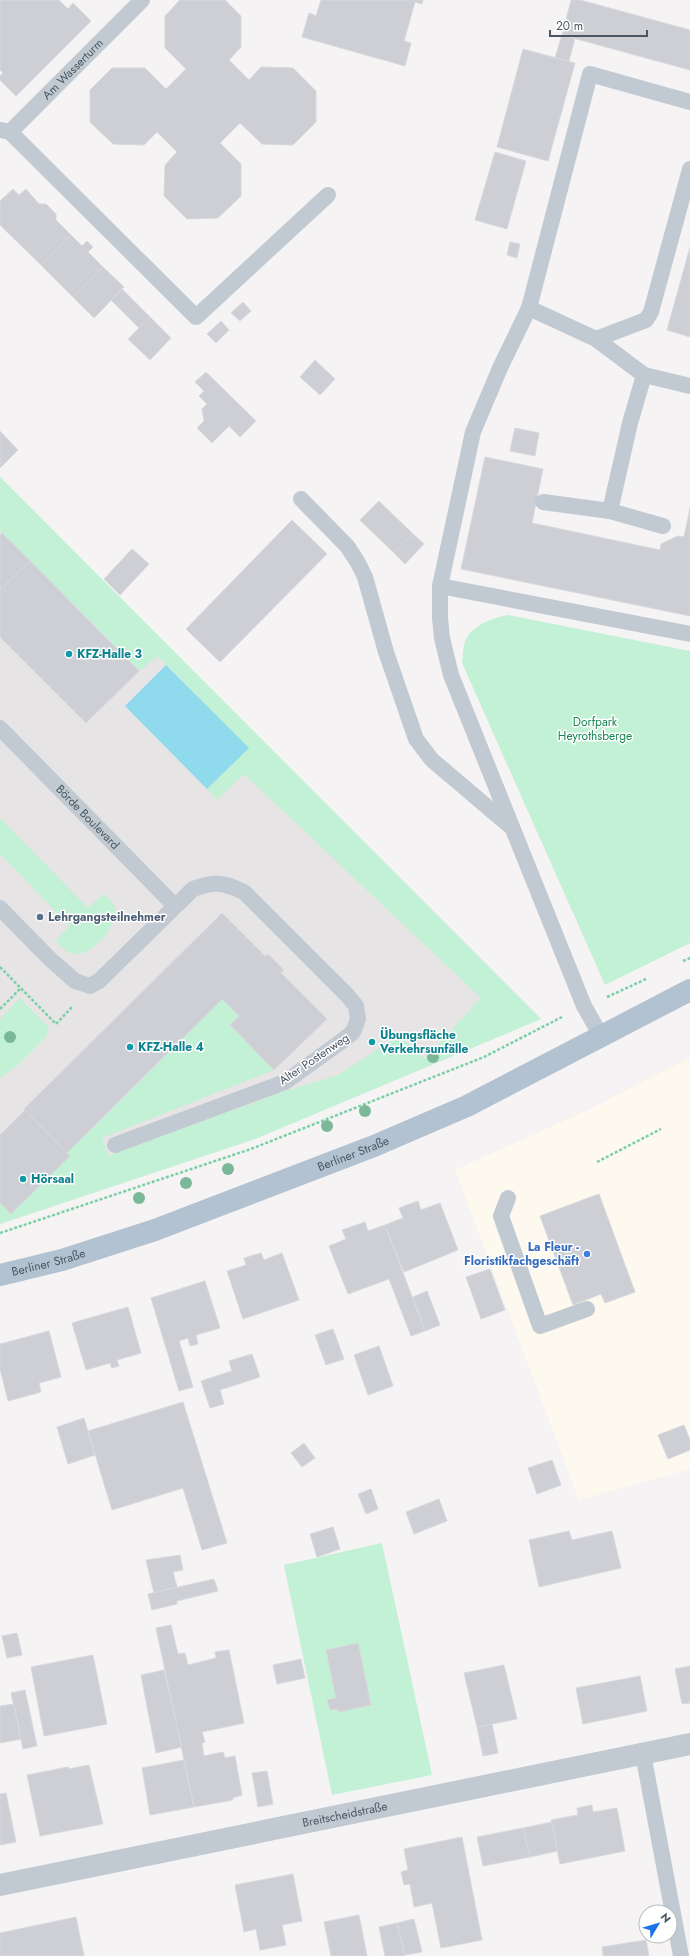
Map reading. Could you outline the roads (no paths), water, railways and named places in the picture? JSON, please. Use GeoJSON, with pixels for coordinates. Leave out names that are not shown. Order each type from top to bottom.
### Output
{"type":"FeatureCollection","features":[{"type":"Feature","properties":{"kind":"main road","name":"Berliner Straße"},"geometry":{"type":"LineString","coordinates":[[0,1275],[62,1260],[147,1233],[314,1170],[468,1106],[690,990]]}},
{"type":"Feature","properties":{"kind":"street","name":"Breitscheidstraße"},"geometry":{"type":"LineString","coordinates":[[0,1885],[690,1744]]}},
{"type":"Feature","properties":{"kind":"lane","name":"Am Wasserturm"},"geometry":{"type":"LineString","coordinates":[[5,131],[142,0]]}},
{"type":"Feature","properties":{"kind":"lane"},"geometry":{"type":"LineString","coordinates":[[601,1036],[584,1006],[451,674],[442,638],[440,618],[440,586],[473,432],[500,368],[529,308],[590,74],[690,102]]}},
{"type":"Feature","properties":{"kind":"lane"},"geometry":{"type":"LineString","coordinates":[[5,131],[196,317],[328,195]]}},
{"type":"Feature","properties":{"kind":"lane"},"geometry":{"type":"LineString","coordinates":[[596,339],[646,320],[651,312],[690,169]]}},
{"type":"Feature","properties":{"kind":"lane"},"geometry":{"type":"LineString","coordinates":[[529,308],[596,339],[644,375],[690,386]]}},
{"type":"Feature","properties":{"kind":"lane"},"geometry":{"type":"LineString","coordinates":[[610,511],[630,423],[644,375]]}},
{"type":"Feature","properties":{"kind":"lane"},"geometry":{"type":"LineString","coordinates":[[301,499],[347,546],[360,566],[365,577],[386,652],[411,725],[423,750],[432,760],[513,829]]}},
{"type":"Feature","properties":{"kind":"lane"},"geometry":{"type":"LineString","coordinates":[[543,502],[610,511],[663,526]]}},
{"type":"Feature","properties":{"kind":"lane"},"geometry":{"type":"LineString","coordinates":[[440,586],[690,634]]}},
{"type":"Feature","properties":{"kind":"lane","name":"Börde Boulevard"},"geometry":{"type":"LineString","coordinates":[[0,728],[175,906]]}},
{"type":"Feature","properties":{"kind":"lane","name":"Alter Postenweg"},"geometry":{"type":"LineString","coordinates":[[0,908],[50,959],[75,981],[90,986],[99,981],[193,889],[210,883],[227,885],[244,892],[348,996],[356,1006],[358,1020],[353,1032],[342,1042],[285,1082],[115,1145]]}},
{"type":"Feature","properties":{"kind":"lane"},"geometry":{"type":"LineString","coordinates":[[508,1198],[501,1216],[540,1326],[587,1310]]}},
{"type":"Feature","properties":{"kind":"lane"},"geometry":{"type":"LineString","coordinates":[[643,1754],[682,1956]]}},
{"type":"Feature","properties":{"kind":"water"},"geometry":{"type":"Polygon","coordinates":[[[166,665],[249,748],[207,789],[125,706],[166,665]]]}},
{"type":"Feature","properties":{"kind":"place","name":"KFZ-Halle 3"},"geometry":{"type":"Point","coordinates":[69,654]}},
{"type":"Feature","properties":{"kind":"place","name":"Lehrgangsteilnehmer"},"geometry":{"type":"Point","coordinates":[40,917]}},
{"type":"Feature","properties":{"kind":"place","name":"Übungsfläche Verkehrsunfälle"},"geometry":{"type":"Point","coordinates":[372,1042]}},
{"type":"Feature","properties":{"kind":"place","name":"KFZ-Halle 4"},"geometry":{"type":"Point","coordinates":[130,1047]}},
{"type":"Feature","properties":{"kind":"place","name":"Hörsaal"},"geometry":{"type":"Point","coordinates":[23,1179]}},
{"type":"Feature","properties":{"kind":"place","name":"La Fleur - Floristikfachgeschäft"},"geometry":{"type":"Point","coordinates":[587,1254]}},
{"type":"Feature","properties":{"kind":"park label","name":"Dorfpark Heyrothsberge"},"geometry":{"type":"Point","coordinates":[595,729]}}]}
